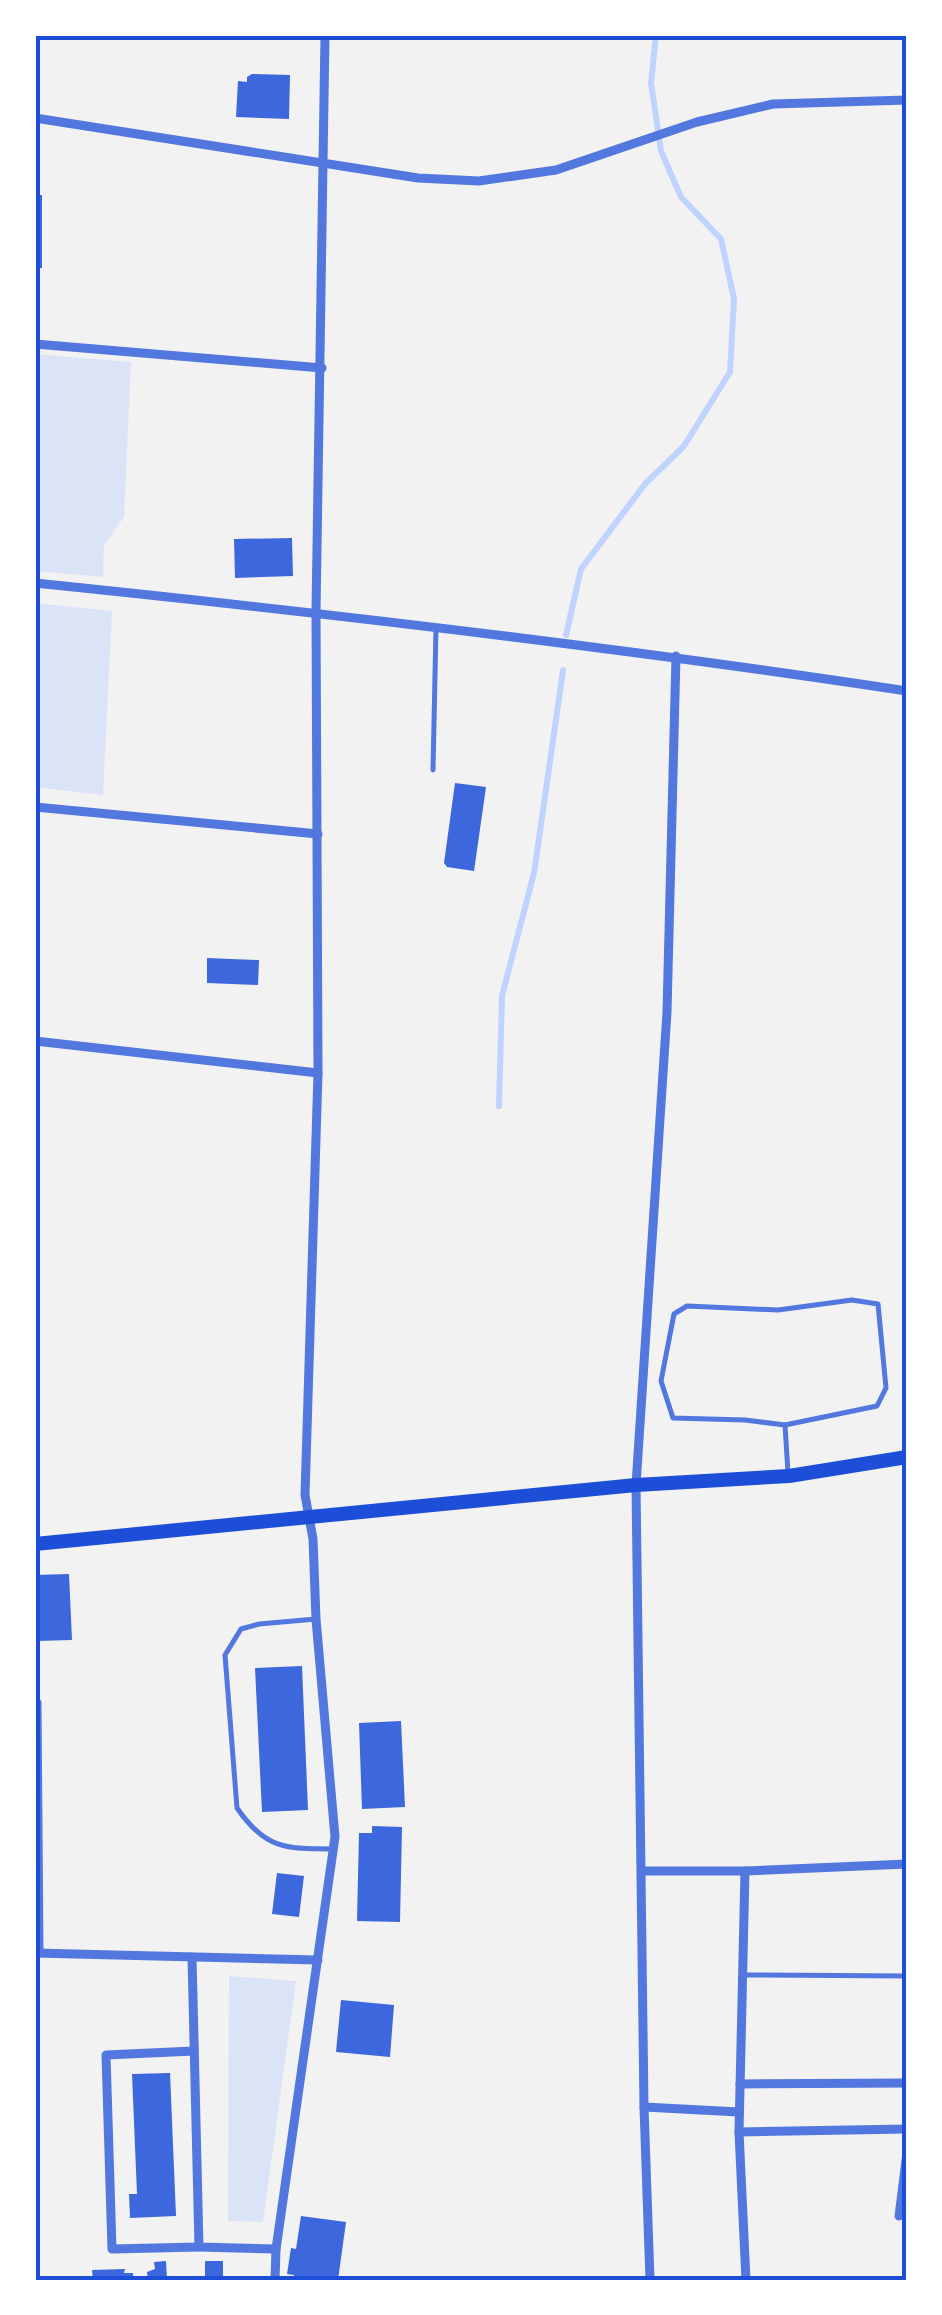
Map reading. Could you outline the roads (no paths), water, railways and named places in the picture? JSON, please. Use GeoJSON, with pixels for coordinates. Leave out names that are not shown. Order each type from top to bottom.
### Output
{"type":"FeatureCollection","features":[{"type":"Feature","properties":{"kind":"main road"},"geometry":{"type":"LineString","coordinates":[[35,1544],[636,1485],[789,1476],[907,1457]]}},
{"type":"Feature","properties":{"kind":"street"},"geometry":{"type":"LineString","coordinates":[[275,2280],[276,2250],[336,1837],[316,1619],[313,1539],[304,1495],[318,1073],[316,612],[326,35]]}},
{"type":"Feature","properties":{"kind":"street"},"geometry":{"type":"LineString","coordinates":[[35,118],[418,178],[479,181],[556,170],[697,122],[773,104],[907,100]]}},
{"type":"Feature","properties":{"kind":"street"},"geometry":{"type":"LineString","coordinates":[[35,344],[322,368]]}},
{"type":"Feature","properties":{"kind":"street"},"geometry":{"type":"LineString","coordinates":[[35,582],[676,656],[907,692]]}},
{"type":"Feature","properties":{"kind":"street"},"geometry":{"type":"LineString","coordinates":[[650,2280],[636,1485],[667,1012],[676,656]]}},
{"type":"Feature","properties":{"kind":"street"},"geometry":{"type":"LineString","coordinates":[[35,807],[318,834]]}},
{"type":"Feature","properties":{"kind":"street"},"geometry":{"type":"LineString","coordinates":[[35,1041],[318,1073]]}},
{"type":"Feature","properties":{"kind":"street"},"geometry":{"type":"LineString","coordinates":[[642,1871],[907,1864]]}},
{"type":"Feature","properties":{"kind":"street"},"geometry":{"type":"LineString","coordinates":[[745,1871],[739,2132],[746,2280]]}},
{"type":"Feature","properties":{"kind":"street"},"geometry":{"type":"LineString","coordinates":[[38,1954],[318,1960]]}},
{"type":"Feature","properties":{"kind":"street"},"geometry":{"type":"LineString","coordinates":[[192,1957],[199,2247]]}},
{"type":"Feature","properties":{"kind":"street"},"geometry":{"type":"LineString","coordinates":[[194,2051],[106,2056],[112,2249],[276,2250]]}},
{"type":"Feature","properties":{"kind":"street"},"geometry":{"type":"LineString","coordinates":[[740,2084],[907,2083]]}},
{"type":"Feature","properties":{"kind":"street"},"geometry":{"type":"LineString","coordinates":[[644,2106],[739,2112]]}},
{"type":"Feature","properties":{"kind":"street"},"geometry":{"type":"LineString","coordinates":[[739,2132],[907,2130]]}},
{"type":"Feature","properties":{"kind":"street"},"geometry":{"type":"LineString","coordinates":[[899,2216],[907,2152]]}},
{"type":"Feature","properties":{"kind":"lane"},"geometry":{"type":"LineString","coordinates":[[433,770],[436,626]]}},
{"type":"Feature","properties":{"kind":"lane"},"geometry":{"type":"LineString","coordinates":[[852,1300],[878,1304],[886,1388],[877,1406],[785,1425],[673,1418],[660,1381],[674,1314],[688,1306],[778,1310],[852,1300]]}},
{"type":"Feature","properties":{"kind":"lane"},"geometry":{"type":"LineString","coordinates":[[785,1425],[789,1476]]}},
{"type":"Feature","properties":{"kind":"lane"},"geometry":{"type":"LineString","coordinates":[[316,1619],[242,1629],[225,1655],[237,1808],[263,1838],[279,1846],[334,1850]]}},
{"type":"Feature","properties":{"kind":"lane"},"geometry":{"type":"LineString","coordinates":[[38,1954],[39,1702]]}},
{"type":"Feature","properties":{"kind":"lane"},"geometry":{"type":"LineString","coordinates":[[745,1975],[907,1976]]}},
{"type":"Feature","properties":{"kind":"waterway"},"geometry":{"type":"LineString","coordinates":[[566,635],[581,569],[645,484],[684,446],[730,372],[734,299],[721,239],[681,197],[661,151],[651,83],[656,35]]}},
{"type":"Feature","properties":{"kind":"waterway"},"geometry":{"type":"LineString","coordinates":[[499,1106],[502,996],[534,873],[563,670]]}}]}
